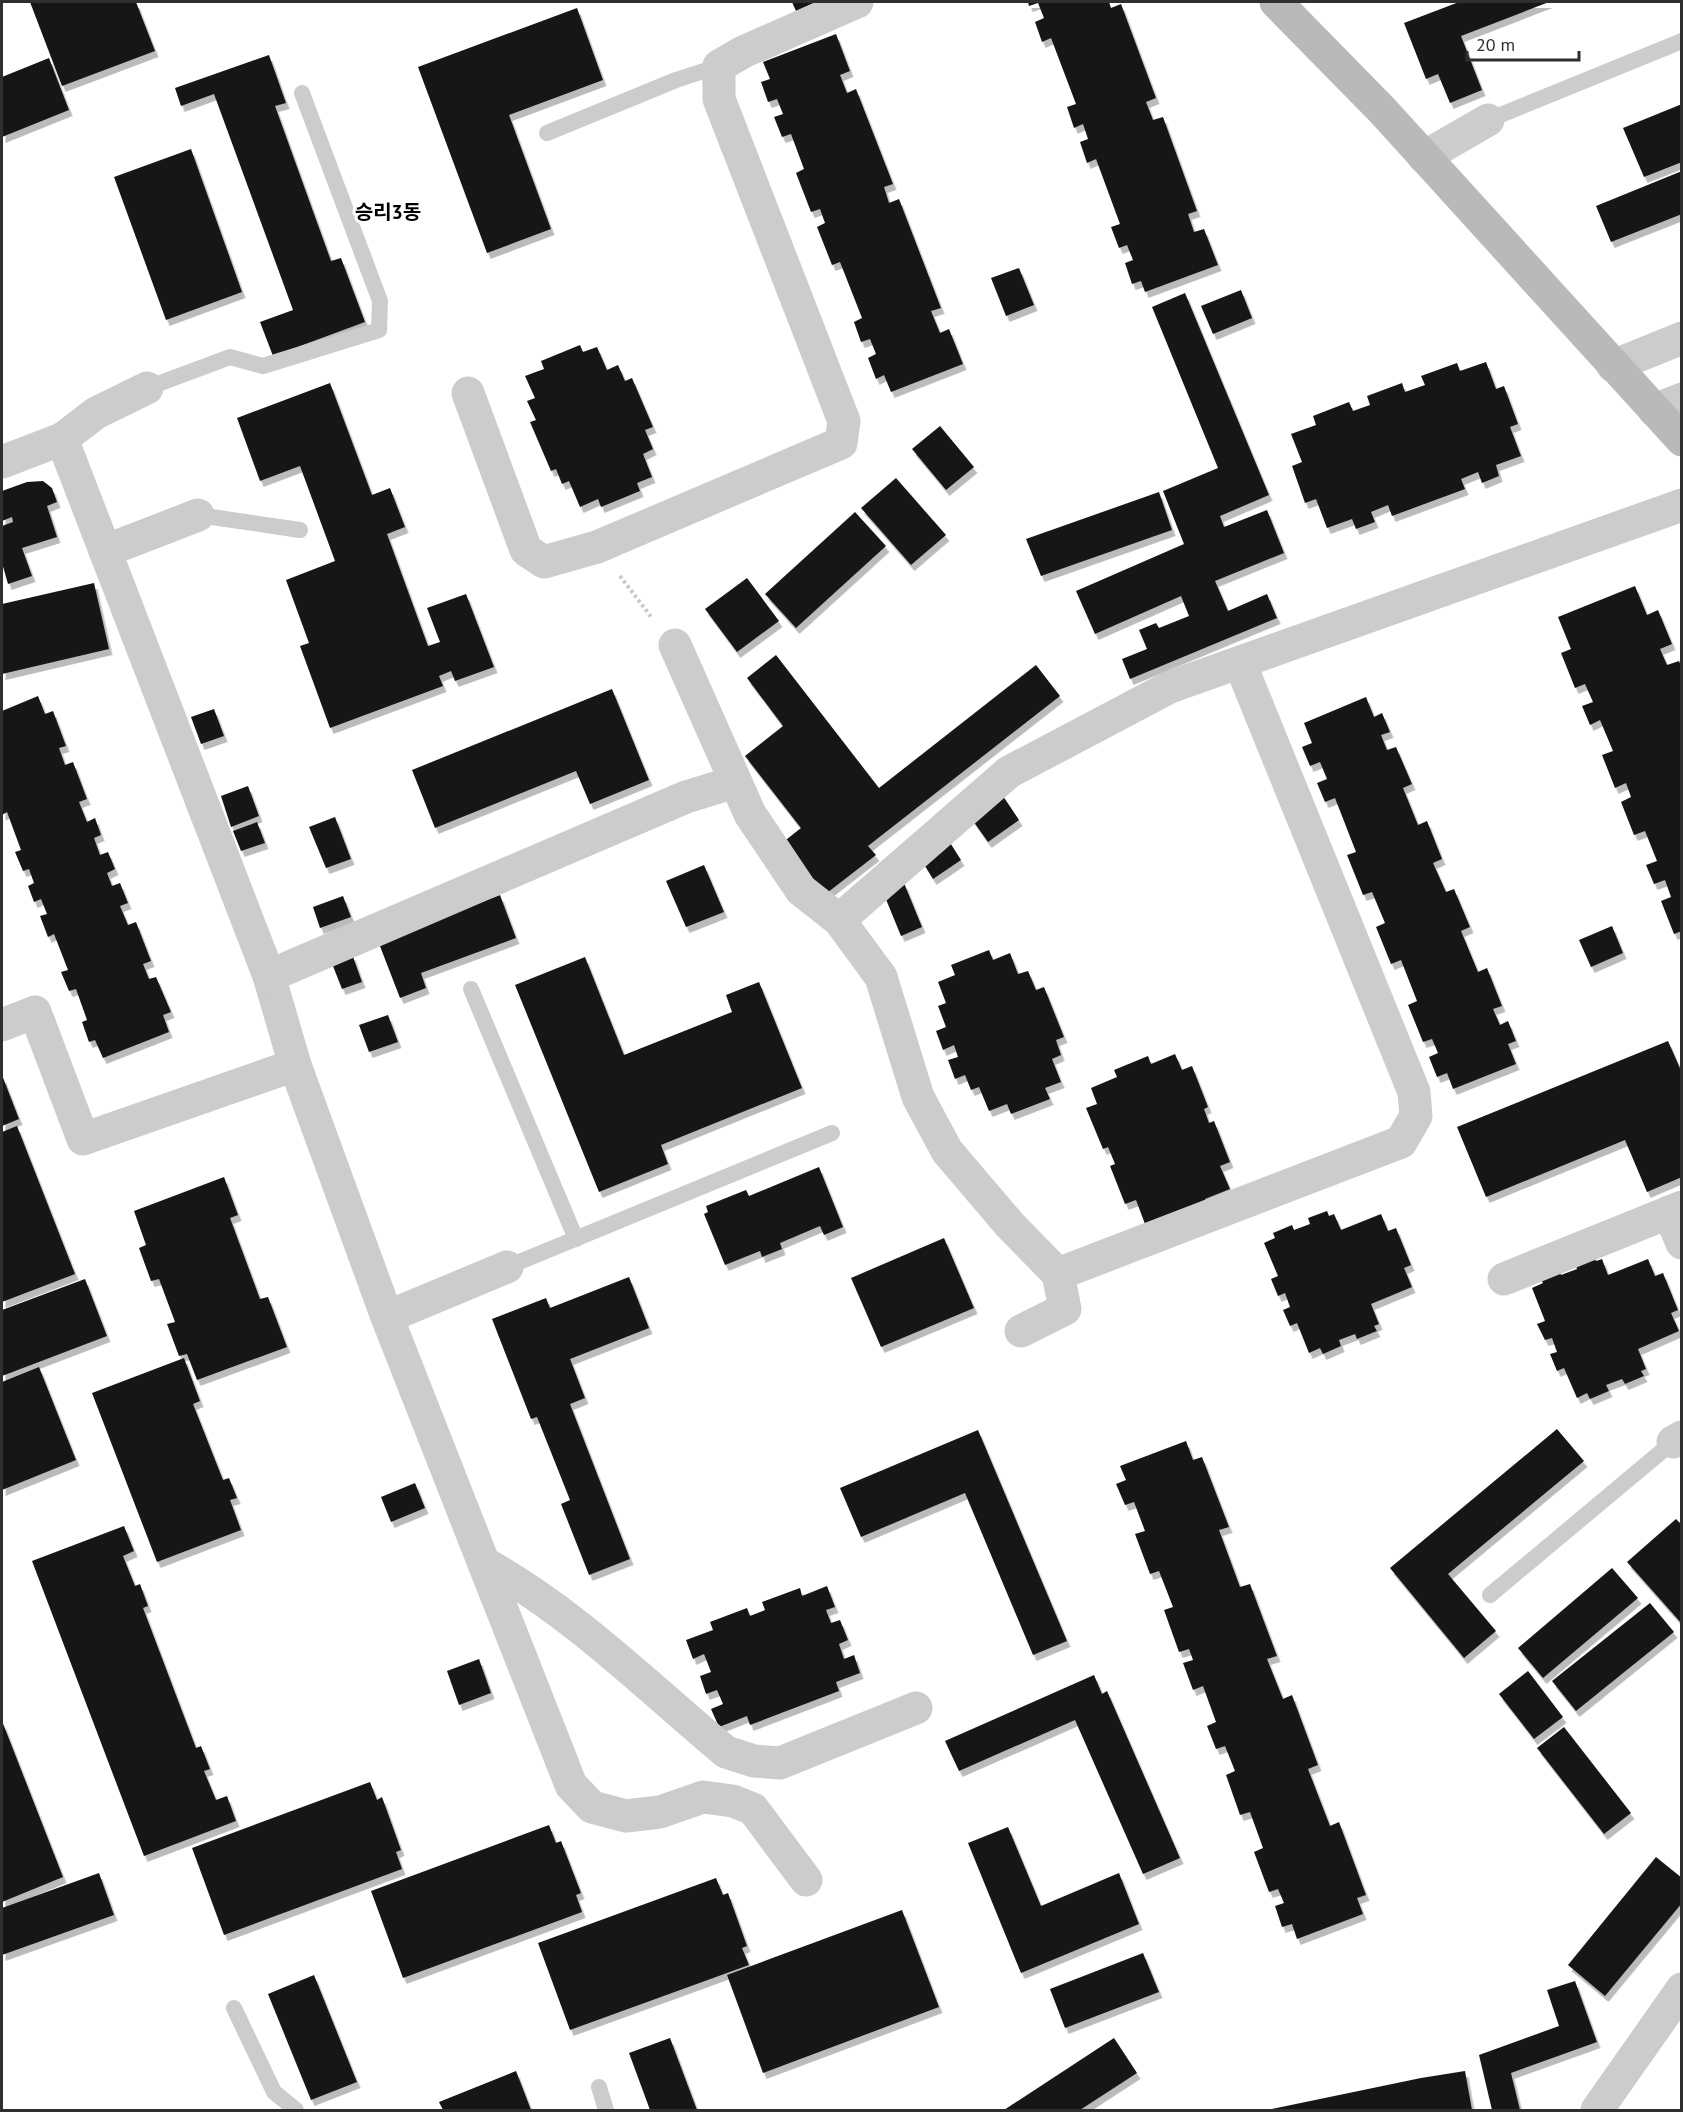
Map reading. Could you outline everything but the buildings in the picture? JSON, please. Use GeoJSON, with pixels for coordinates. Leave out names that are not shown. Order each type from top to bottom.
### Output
{"type":"FeatureCollection","features":[{"type":"Feature","properties":{"kind":"main road"},"geometry":{"type":"LineString","coordinates":[[1276,2],[1425,157],[1613,366],[1668,405],[1682,440]]}},
{"type":"Feature","properties":{"kind":"street"},"geometry":{"type":"LineString","coordinates":[[468,393],[526,550],[544,562],[597,547],[841,443],[844,421],[719,99],[719,66],[743,52],[857,2]]}},
{"type":"Feature","properties":{"kind":"street"},"geometry":{"type":"LineString","coordinates":[[1425,157],[1488,120]]}},
{"type":"Feature","properties":{"kind":"street"},"geometry":{"type":"LineString","coordinates":[[1613,366],[1682,338]]}},
{"type":"Feature","properties":{"kind":"street"},"geometry":{"type":"LineString","coordinates":[[2,462],[62,439],[96,413],[147,388]]}},
{"type":"Feature","properties":{"kind":"street"},"geometry":{"type":"LineString","coordinates":[[62,439],[269,976],[295,1065],[387,1317],[571,1785],[592,1807],[626,1816],[660,1812],[703,1797],[733,1801],[753,1809],[806,1880]]}},
{"type":"Feature","properties":{"kind":"street"},"geometry":{"type":"LineString","coordinates":[[839,920],[1009,772],[1170,687],[1682,505]]}},
{"type":"Feature","properties":{"kind":"street"},"geometry":{"type":"LineString","coordinates":[[105,551],[198,515]]}},
{"type":"Feature","properties":{"kind":"street"},"geometry":{"type":"LineString","coordinates":[[665,634],[750,814],[801,890],[839,920],[881,977],[918,1097],[947,1151],[1010,1225],[1058,1274],[1065,1309],[1020,1331]]}},
{"type":"Feature","properties":{"kind":"street"},"geometry":{"type":"LineString","coordinates":[[1058,1274],[1401,1142],[1416,1116],[1414,1092],[1240,663]]}},
{"type":"Feature","properties":{"kind":"street"},"geometry":{"type":"LineString","coordinates":[[269,976],[686,797],[735,782]]}},
{"type":"Feature","properties":{"kind":"street"},"geometry":{"type":"LineString","coordinates":[[2,1025],[35,1012],[83,1139],[295,1065]]}},
{"type":"Feature","properties":{"kind":"street"},"geometry":{"type":"LineString","coordinates":[[1504,1279],[1675,1210],[1682,1243]]}},
{"type":"Feature","properties":{"kind":"street"},"geometry":{"type":"LineString","coordinates":[[387,1317],[507,1267]]}},
{"type":"Feature","properties":{"kind":"street"},"geometry":{"type":"LineString","coordinates":[[484,1563],[524,1585],[558,1611],[726,1752],[754,1761],[780,1763],[916,1708]]}},
{"type":"Feature","properties":{"kind":"street"},"geometry":{"type":"LineString","coordinates":[[1597,2110],[1682,1989]]}},
{"type":"Feature","properties":{"kind":"lane"},"geometry":{"type":"LineString","coordinates":[[1488,120],[1682,41]]}},
{"type":"Feature","properties":{"kind":"lane"},"geometry":{"type":"LineString","coordinates":[[547,133],[676,80],[719,66]]}},
{"type":"Feature","properties":{"kind":"lane"},"geometry":{"type":"LineString","coordinates":[[147,388],[230,357],[263,366],[379,330],[380,301],[302,93]]}},
{"type":"Feature","properties":{"kind":"lane"},"geometry":{"type":"LineString","coordinates":[[198,515],[300,530]]}},
{"type":"Feature","properties":{"kind":"lane"},"geometry":{"type":"LineString","coordinates":[[471,989],[576,1239]]}},
{"type":"Feature","properties":{"kind":"lane"},"geometry":{"type":"LineString","coordinates":[[507,1267],[832,1133]]}},
{"type":"Feature","properties":{"kind":"lane"},"geometry":{"type":"LineString","coordinates":[[1490,1595],[1677,1439]]}},
{"type":"Feature","properties":{"kind":"lane"},"geometry":{"type":"LineString","coordinates":[[234,2008],[274,2092],[296,2110]]}},
{"type":"Feature","properties":{"kind":"lane"},"geometry":{"type":"LineString","coordinates":[[599,2087],[606,2110]]}},
{"type":"Feature","properties":{"kind":"path"},"geometry":{"type":"LineString","coordinates":[[614,568],[665,634]]}},
{"type":"Feature","properties":{"kind":"district","name":"승리3동"},"geometry":{"type":"Point","coordinates":[388,212]}}]}
